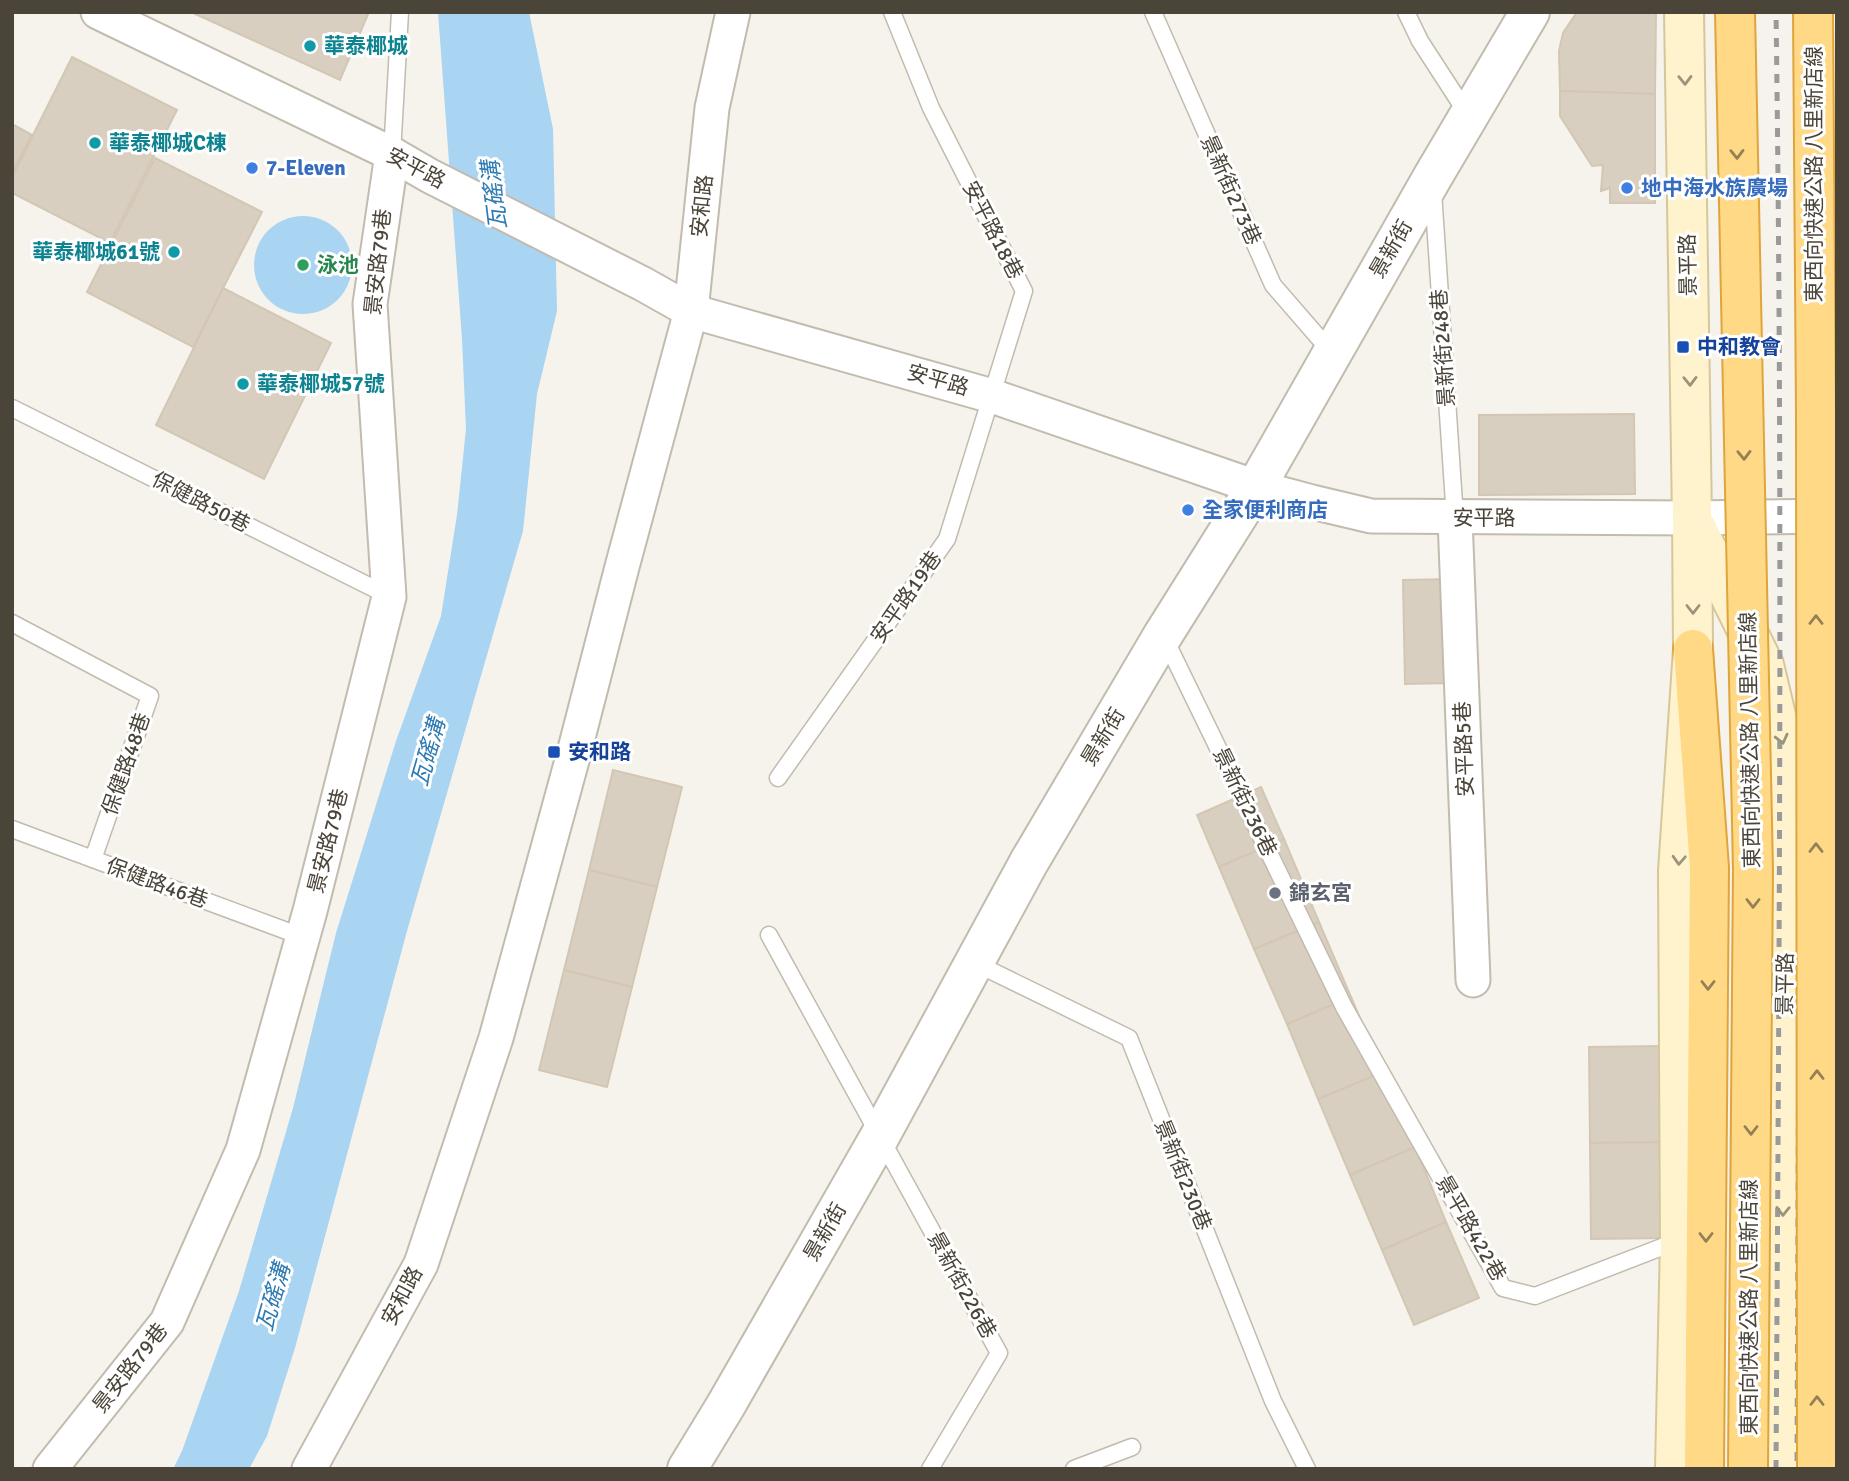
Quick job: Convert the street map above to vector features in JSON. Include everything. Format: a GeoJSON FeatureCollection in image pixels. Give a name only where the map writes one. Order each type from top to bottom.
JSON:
{"type":"FeatureCollection","features":[{"type":"Feature","properties":{"kind":"highway","name":"東西向快速公路 八里新店線"},"geometry":{"type":"LineString","coordinates":[[1735,12],[1753,870],[1748,1469]]}},
{"type":"Feature","properties":{"kind":"highway","name":"東西向快速公路 八里新店線"},"geometry":{"type":"LineString","coordinates":[[1813,12],[1817,1469]]}},
{"type":"Feature","properties":{"kind":"highway"},"geometry":{"type":"LineString","coordinates":[[1693,649],[1709,868],[1704,1469]]}},
{"type":"Feature","properties":{"kind":"main road","name":"景平路"},"geometry":{"type":"LineString","coordinates":[[1675,1469],[1680,1240],[1678,871],[1693,649],[1684,12]]}},
{"type":"Feature","properties":{"kind":"main road","name":"景平路"},"geometry":{"type":"LineString","coordinates":[[1692,518],[1764,665],[1787,762],[1781,1469]]}},
{"type":"Feature","properties":{"kind":"street","name":"安平路"},"geometry":{"type":"LineString","coordinates":[[98,12],[392,154],[691,311],[992,396],[1256,487],[1371,516],[1837,516]]}},
{"type":"Feature","properties":{"kind":"street","name":"安和路"},"geometry":{"type":"LineString","coordinates":[[309,1469],[421,1264],[496,1038],[691,311],[712,108],[733,12]]}},
{"type":"Feature","properties":{"kind":"street","name":"景新街"},"geometry":{"type":"LineString","coordinates":[[687,1469],[880,1136],[1029,862],[1163,635],[1256,487],[1468,115],[1530,12]]}},
{"type":"Feature","properties":{"kind":"street","name":"景安路79巷"},"geometry":{"type":"LineString","coordinates":[[50,1469],[167,1322],[243,1150],[303,937],[389,597],[370,304],[392,154]]}},
{"type":"Feature","properties":{"kind":"street","name":"安平路5巷"},"geometry":{"type":"LineString","coordinates":[[1455,518],[1473,980]]}},
{"type":"Feature","properties":{"kind":"lane"},"geometry":{"type":"LineString","coordinates":[[392,154],[400,12]]}},
{"type":"Feature","properties":{"kind":"lane","name":"安平路18巷"},"geometry":{"type":"LineString","coordinates":[[892,12],[931,108],[1024,291],[992,396]]}},
{"type":"Feature","properties":{"kind":"lane","name":"景新街273巷"},"geometry":{"type":"LineString","coordinates":[[1153,12],[1273,285],[1332,353]]}},
{"type":"Feature","properties":{"kind":"lane"},"geometry":{"type":"LineString","coordinates":[[1406,12],[1419,41],[1468,115]]}},
{"type":"Feature","properties":{"kind":"lane","name":"景新街248巷"},"geometry":{"type":"LineString","coordinates":[[1432,178],[1455,518]]}},
{"type":"Feature","properties":{"kind":"lane","name":"安平路19巷"},"geometry":{"type":"LineString","coordinates":[[778,778],[947,539],[992,396]]}},
{"type":"Feature","properties":{"kind":"lane","name":"保健路50巷"},"geometry":{"type":"LineString","coordinates":[[12,408],[389,597]]}},
{"type":"Feature","properties":{"kind":"lane","name":"保健路48巷"},"geometry":{"type":"LineString","coordinates":[[12,623],[150,696],[93,859]]}},
{"type":"Feature","properties":{"kind":"lane","name":"景新街236巷"},"geometry":{"type":"LineString","coordinates":[[1163,635],[1344,1007]]}},
{"type":"Feature","properties":{"kind":"lane","name":"保健路46巷"},"geometry":{"type":"LineString","coordinates":[[12,829],[303,937]]}},
{"type":"Feature","properties":{"kind":"lane"},"geometry":{"type":"LineString","coordinates":[[769,935],[880,1136]]}},
{"type":"Feature","properties":{"kind":"lane","name":"景新街230巷"},"geometry":{"type":"LineString","coordinates":[[974,963],[1129,1038],[1273,1401],[1307,1469]]}},
{"type":"Feature","properties":{"kind":"lane","name":"景平路422巷"},"geometry":{"type":"LineString","coordinates":[[1344,1007],[1503,1288],[1535,1296],[1680,1240]]}},
{"type":"Feature","properties":{"kind":"lane","name":"景新街226巷"},"geometry":{"type":"LineString","coordinates":[[880,1136],[999,1353],[930,1469]]}},
{"type":"Feature","properties":{"kind":"lane"},"geometry":{"type":"LineString","coordinates":[[1074,1469],[1132,1447]]}},
{"type":"Feature","properties":{"kind":"water","name":"瓦磘溝"},"geometry":{"type":"Polygon","coordinates":[[[438,12],[529,12],[553,129],[557,311],[537,394],[523,531],[407,931],[295,1348],[267,1436],[249,1469],[173,1469],[182,1451],[239,1291],[293,1108],[336,933],[396,741],[441,616],[457,515],[466,429],[438,12]]]}},
{"type":"Feature","properties":{"kind":"water","name":"泳池"},"geometry":{"type":"Polygon","coordinates":[[[303,216],[322,220],[338,230],[348,246],[352,265],[348,284],[338,300],[322,310],[303,314],[284,310],[268,300],[258,284],[254,265],[258,246],[268,230],[284,220],[303,216]]]}},
{"type":"Feature","properties":{"kind":"building","name":"華泰椰城"},"geometry":{"type":"Polygon","coordinates":[[[191,12],[369,12],[340,80],[191,12]]]}},
{"type":"Feature","properties":{"kind":"building"},"geometry":{"type":"Polygon","coordinates":[[[1577,12],[1656,12],[1655,94],[1560,91],[1559,51],[1563,33],[1577,12]]]}},
{"type":"Feature","properties":{"kind":"building","name":"華泰椰城C棟"},"geometry":{"type":"Polygon","coordinates":[[[72,57],[177,110],[110,243],[12,193],[12,177],[72,57]]]}},
{"type":"Feature","properties":{"kind":"building"},"geometry":{"type":"Polygon","coordinates":[[[1560,91],[1655,94],[1655,203],[1610,203],[1610,188],[1601,191],[1603,165],[1592,166],[1560,116],[1560,91]]]}},
{"type":"Feature","properties":{"kind":"building"},"geometry":{"type":"Polygon","coordinates":[[[12,124],[32,135],[12,173],[12,124]]]}},
{"type":"Feature","properties":{"kind":"building","name":"華泰椰城61號"},"geometry":{"type":"Polygon","coordinates":[[[155,158],[262,212],[193,347],[87,292],[155,158]]]}},
{"type":"Feature","properties":{"kind":"building","name":"華泰椰城57號"},"geometry":{"type":"Polygon","coordinates":[[[223,288],[331,343],[264,479],[156,425],[223,288]]]}},
{"type":"Feature","properties":{"kind":"building"},"geometry":{"type":"Polygon","coordinates":[[[1634,414],[1635,494],[1479,495],[1479,415],[1634,414]]]}},
{"type":"Feature","properties":{"kind":"building"},"geometry":{"type":"Polygon","coordinates":[[[1451,579],[1453,683],[1405,684],[1403,580],[1451,579]]]}},
{"type":"Feature","properties":{"kind":"building"},"geometry":{"type":"Polygon","coordinates":[[[613,770],[682,787],[657,887],[589,870],[613,770]]]}},
{"type":"Feature","properties":{"kind":"building"},"geometry":{"type":"Polygon","coordinates":[[[1261,787],[1284,839],[1219,867],[1197,815],[1261,787]]]}},
{"type":"Feature","properties":{"kind":"building"},"geometry":{"type":"Polygon","coordinates":[[[1284,839],[1319,922],[1254,949],[1219,867],[1284,839]]]}},
{"type":"Feature","properties":{"kind":"building"},"geometry":{"type":"Polygon","coordinates":[[[589,870],[657,887],[632,987],[564,970],[589,870]]]}},
{"type":"Feature","properties":{"kind":"building"},"geometry":{"type":"Polygon","coordinates":[[[1319,922],[1351,997],[1287,1024],[1254,949],[1319,922]]]}},
{"type":"Feature","properties":{"kind":"building"},"geometry":{"type":"Polygon","coordinates":[[[564,970],[632,987],[607,1087],[539,1070],[564,970]]]}},
{"type":"Feature","properties":{"kind":"building"},"geometry":{"type":"Polygon","coordinates":[[[1351,997],[1383,1072],[1318,1099],[1287,1024],[1351,997]]]}},
{"type":"Feature","properties":{"kind":"building"},"geometry":{"type":"Polygon","coordinates":[[[1663,1046],[1665,1142],[1590,1143],[1589,1047],[1663,1046]]]}},
{"type":"Feature","properties":{"kind":"building"},"geometry":{"type":"Polygon","coordinates":[[[1383,1072],[1415,1147],[1350,1175],[1318,1099],[1383,1072]]]}},
{"type":"Feature","properties":{"kind":"building"},"geometry":{"type":"Polygon","coordinates":[[[1665,1142],[1666,1238],[1591,1239],[1590,1143],[1665,1142]]]}},
{"type":"Feature","properties":{"kind":"building"},"geometry":{"type":"Polygon","coordinates":[[[1415,1147],[1446,1222],[1382,1250],[1350,1175],[1415,1147]]]}},
{"type":"Feature","properties":{"kind":"building"},"geometry":{"type":"Polygon","coordinates":[[[1446,1222],[1479,1298],[1414,1325],[1382,1250],[1446,1222]]]}},
{"type":"Feature","properties":{"kind":"railway"},"geometry":{"type":"LineString","coordinates":[[1776,12],[1780,558],[1776,1469]]}},
{"type":"Feature","properties":{"kind":"railway"},"geometry":{"type":"LineString","coordinates":[[1796,12],[1801,451],[1797,1469]]}},
{"type":"Feature","properties":{"kind":"place","name":"華泰椰城"},"geometry":{"type":"Point","coordinates":[310,46]}},
{"type":"Feature","properties":{"kind":"place","name":"華泰椰城C棟"},"geometry":{"type":"Point","coordinates":[95,143]}},
{"type":"Feature","properties":{"kind":"place","name":"7-Eleven"},"geometry":{"type":"Point","coordinates":[252,168]}},
{"type":"Feature","properties":{"kind":"place","name":"地中海水族廣場"},"geometry":{"type":"Point","coordinates":[1627,188]}},
{"type":"Feature","properties":{"kind":"place","name":"華泰椰城61號"},"geometry":{"type":"Point","coordinates":[174,252]}},
{"type":"Feature","properties":{"kind":"place","name":"泳池"},"geometry":{"type":"Point","coordinates":[303,265]}},
{"type":"Feature","properties":{"kind":"place","name":"中和教會"},"geometry":{"type":"Point","coordinates":[1683,347]}},
{"type":"Feature","properties":{"kind":"place","name":"華泰椰城57號"},"geometry":{"type":"Point","coordinates":[243,384]}},
{"type":"Feature","properties":{"kind":"place","name":"全家便利商店"},"geometry":{"type":"Point","coordinates":[1188,510]}},
{"type":"Feature","properties":{"kind":"place","name":"安和路"},"geometry":{"type":"Point","coordinates":[554,752]}},
{"type":"Feature","properties":{"kind":"place","name":"錦玄宮"},"geometry":{"type":"Point","coordinates":[1275,893]}}]}
